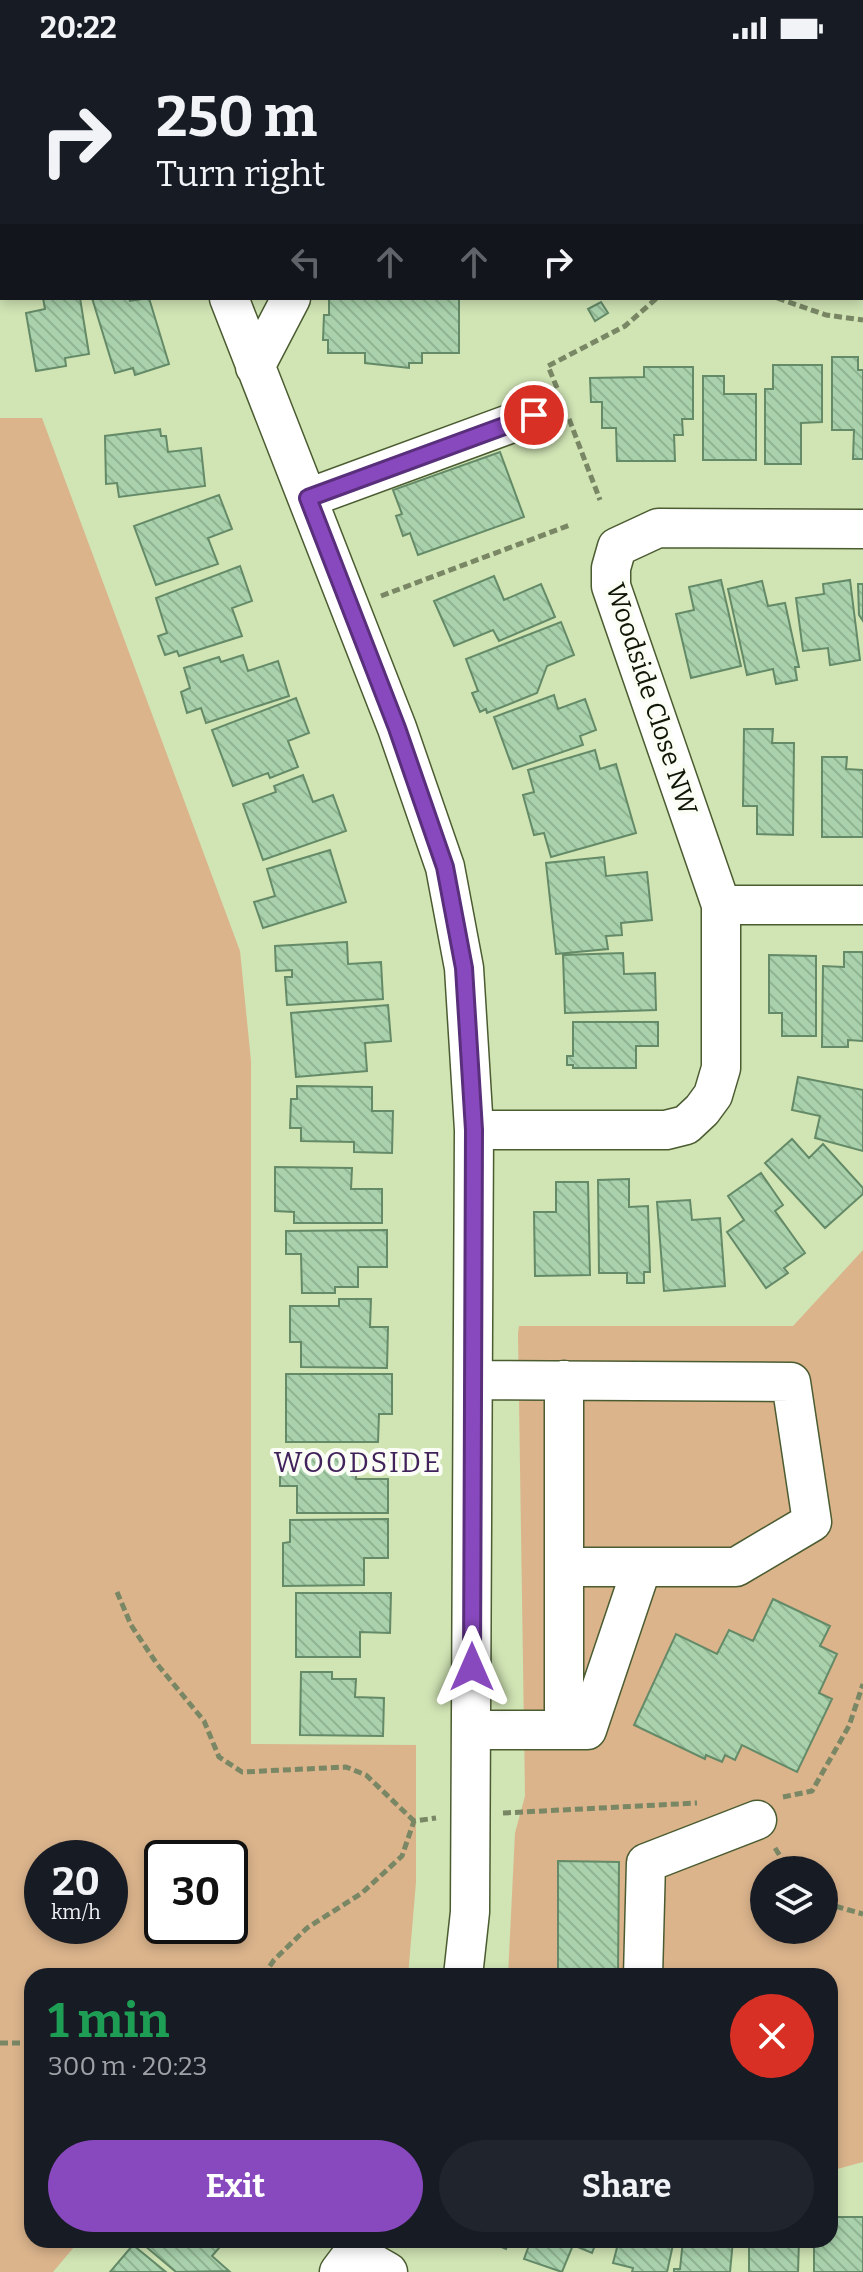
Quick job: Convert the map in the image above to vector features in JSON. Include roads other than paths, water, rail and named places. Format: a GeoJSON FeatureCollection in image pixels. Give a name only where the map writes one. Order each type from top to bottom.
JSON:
{"type":"FeatureCollection","features":[{"type":"Feature","properties":{"kind":"street"},"geometry":{"type":"LineString","coordinates":[[230,300],[397,728],[445,867],[464,968],[474,1130],[470,1912],[464,1968]]}},
{"type":"Feature","properties":{"kind":"street"},"geometry":{"type":"LineString","coordinates":[[255,367],[290,300]]}},
{"type":"Feature","properties":{"kind":"street"},"geometry":{"type":"LineString","coordinates":[[308,498],[552,405]]}},
{"type":"Feature","properties":{"kind":"street","name":"Woodside Close NW"},"geometry":{"type":"LineString","coordinates":[[474,1130],[666,1130],[686,1125],[713,1095],[721,1068],[721,905],[611,586],[611,568],[617,547],[658,528],[863,529]]}},
{"type":"Feature","properties":{"kind":"street"},"geometry":{"type":"LineString","coordinates":[[721,905],[863,905]]}},
{"type":"Feature","properties":{"kind":"street"},"geometry":{"type":"LineString","coordinates":[[473,1380],[791,1382],[812,1522],[736,1567],[564,1567]]}},
{"type":"Feature","properties":{"kind":"street"},"geometry":{"type":"LineString","coordinates":[[564,1380],[564,1730]]}},
{"type":"Feature","properties":{"kind":"street"},"geometry":{"type":"LineString","coordinates":[[471,1730],[587,1730],[642,1567]]}},
{"type":"Feature","properties":{"kind":"street"},"geometry":{"type":"LineString","coordinates":[[643,1968],[646,1863],[764,1810]]}},
{"type":"Feature","properties":{"kind":"street"},"geometry":{"type":"LineString","coordinates":[[352,2255],[388,2272]]}},
{"type":"Feature","properties":{"kind":"district","name":"WOODSIDE"},"geometry":{"type":"Point","coordinates":[358,1462]}}]}
